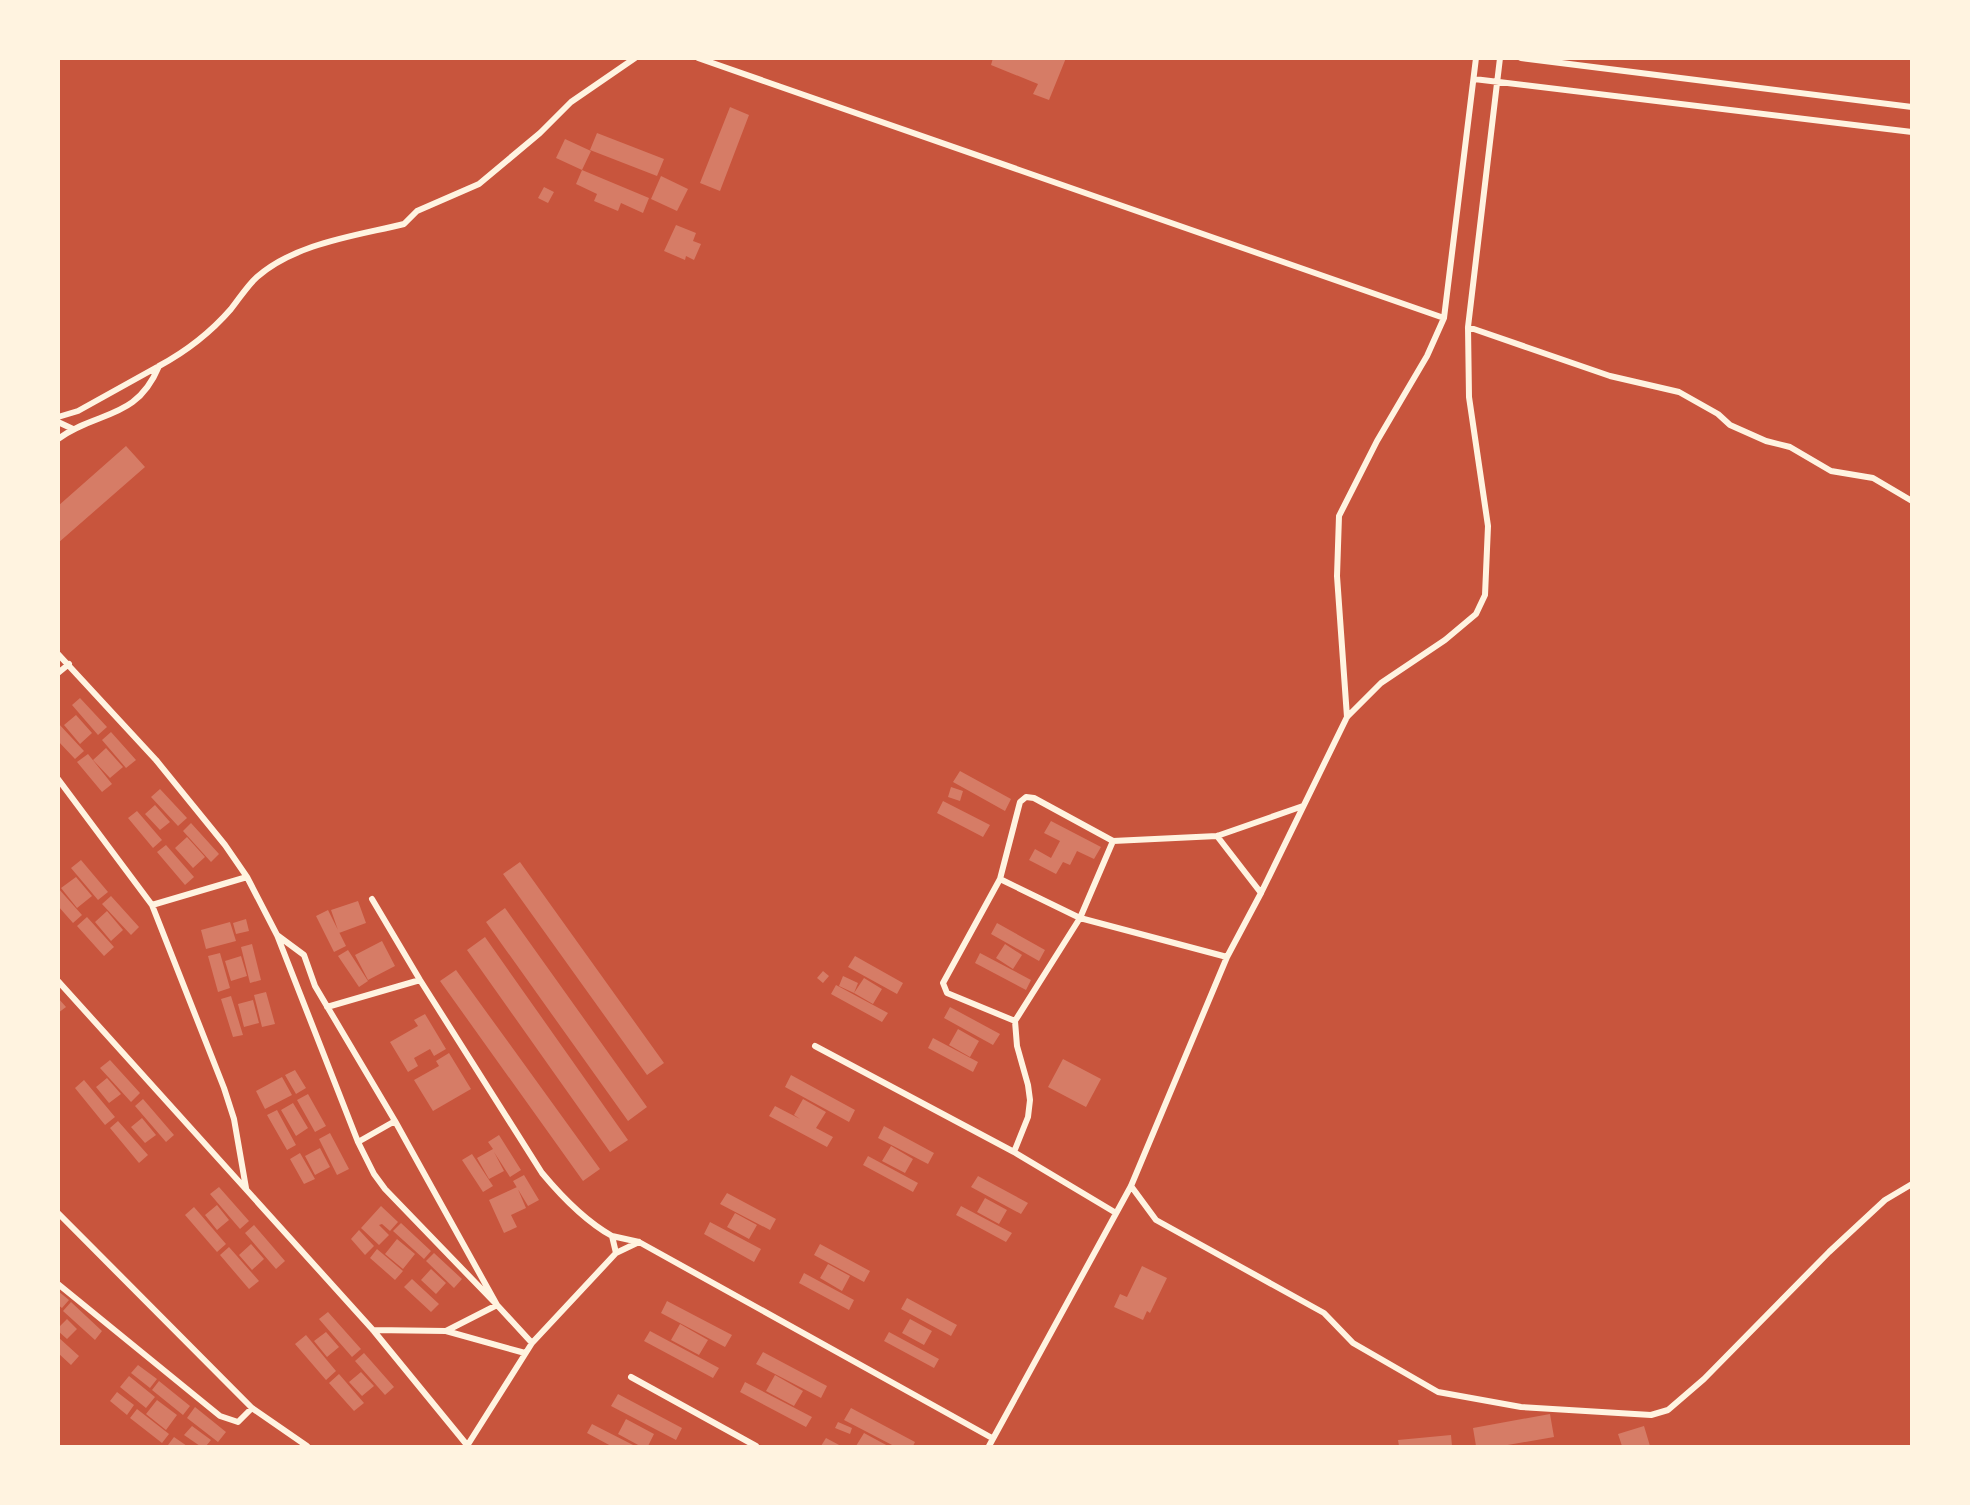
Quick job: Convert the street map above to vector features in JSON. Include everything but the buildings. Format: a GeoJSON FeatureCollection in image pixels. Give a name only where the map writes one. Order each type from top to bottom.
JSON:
{"type":"FeatureCollection","features":[{"type":"Feature","properties":{"kind":"street"},"geometry":{"type":"LineString","coordinates":[[58,417],[78,411],[186,352],[229,312],[255,278],[290,255],[404,224],[417,211],[479,184],[540,133],[571,102],[635,58]]}},
{"type":"Feature","properties":{"kind":"street"},"geometry":{"type":"LineString","coordinates":[[698,58],[1443,318]]}},
{"type":"Feature","properties":{"kind":"street"},"geometry":{"type":"LineString","coordinates":[[1347,717],[1337,576],[1339,516],[1377,441],[1427,356],[1443,318],[1476,58]]}},
{"type":"Feature","properties":{"kind":"street"},"geometry":{"type":"LineString","coordinates":[[989,1446],[1131,1186],[1227,957],[1347,717],[1381,683],[1445,640],[1476,614],[1485,595],[1488,526],[1469,397],[1468,327],[1500,58]]}},
{"type":"Feature","properties":{"kind":"street"},"geometry":{"type":"LineString","coordinates":[[1521,58],[1911,107]]}},
{"type":"Feature","properties":{"kind":"street"},"geometry":{"type":"LineString","coordinates":[[1474,78],[1911,132]]}},
{"type":"Feature","properties":{"kind":"street"},"geometry":{"type":"LineString","coordinates":[[1468,327],[1610,376],[1679,392],[1718,414],[1730,426],[1766,441],[1790,447],[1808,456],[1820,467],[1873,478],[1911,501]]}},
{"type":"Feature","properties":{"kind":"street"},"geometry":{"type":"LineString","coordinates":[[58,439],[74,429],[119,412],[133,403],[154,378],[159,366]]}},
{"type":"Feature","properties":{"kind":"street"},"geometry":{"type":"LineString","coordinates":[[58,422],[74,429]]}},
{"type":"Feature","properties":{"kind":"street"},"geometry":{"type":"LineString","coordinates":[[58,654],[156,760],[225,845],[247,877],[277,935],[358,1142],[374,1174],[532,1343]]}},
{"type":"Feature","properties":{"kind":"street"},"geometry":{"type":"LineString","coordinates":[[58,673],[69,664]]}},
{"type":"Feature","properties":{"kind":"street"},"geometry":{"type":"LineString","coordinates":[[58,779],[152,905],[224,1088],[236,1129],[246,1189]]}},
{"type":"Feature","properties":{"kind":"street"},"geometry":{"type":"LineString","coordinates":[[1016,1021],[947,993],[943,983],[1000,879],[1020,802],[1026,797],[1034,798],[1113,841],[1217,836],[1303,806]]}},
{"type":"Feature","properties":{"kind":"street"},"geometry":{"type":"LineString","coordinates":[[1217,836],[1261,893]]}},
{"type":"Feature","properties":{"kind":"street"},"geometry":{"type":"LineString","coordinates":[[1014,1152],[1028,1118],[1030,1100],[1029,1085],[1020,1065],[1016,1021],[1080,918],[1113,841]]}},
{"type":"Feature","properties":{"kind":"street"},"geometry":{"type":"LineString","coordinates":[[152,905],[247,877]]}},
{"type":"Feature","properties":{"kind":"street"},"geometry":{"type":"LineString","coordinates":[[1000,879],[1080,918],[1227,957]]}},
{"type":"Feature","properties":{"kind":"street"},"geometry":{"type":"LineString","coordinates":[[372,899],[420,980],[542,1173],[561,1197],[596,1227],[612,1236],[639,1242],[992,1438]]}},
{"type":"Feature","properties":{"kind":"street"},"geometry":{"type":"LineString","coordinates":[[277,935],[304,955],[315,986],[395,1121],[497,1305]]}},
{"type":"Feature","properties":{"kind":"street"},"geometry":{"type":"LineString","coordinates":[[327,1007],[420,980]]}},
{"type":"Feature","properties":{"kind":"street"},"geometry":{"type":"LineString","coordinates":[[58,981],[373,1330],[467,1446],[532,1343],[616,1253],[639,1242]]}},
{"type":"Feature","properties":{"kind":"street"},"geometry":{"type":"LineString","coordinates":[[815,1046],[1014,1152],[1116,1213]]}},
{"type":"Feature","properties":{"kind":"street"},"geometry":{"type":"LineString","coordinates":[[358,1142],[395,1121]]}},
{"type":"Feature","properties":{"kind":"street"},"geometry":{"type":"LineString","coordinates":[[1131,1186],[1156,1220],[1324,1313],[1353,1343],[1438,1392],[1521,1407],[1651,1415],[1668,1410],[1704,1378],[1885,1200],[1911,1184]]}},
{"type":"Feature","properties":{"kind":"street"},"geometry":{"type":"LineString","coordinates":[[58,1213],[252,1408],[307,1446]]}},
{"type":"Feature","properties":{"kind":"street"},"geometry":{"type":"LineString","coordinates":[[612,1236],[616,1253]]}},
{"type":"Feature","properties":{"kind":"street"},"geometry":{"type":"LineString","coordinates":[[58,1284],[220,1416],[238,1422],[252,1408]]}},
{"type":"Feature","properties":{"kind":"street"},"geometry":{"type":"LineString","coordinates":[[446,1331],[497,1305]]}},
{"type":"Feature","properties":{"kind":"street"},"geometry":{"type":"LineString","coordinates":[[373,1330],[446,1331],[525,1353]]}},
{"type":"Feature","properties":{"kind":"street"},"geometry":{"type":"LineString","coordinates":[[631,1377],[756,1446]]}}]}
